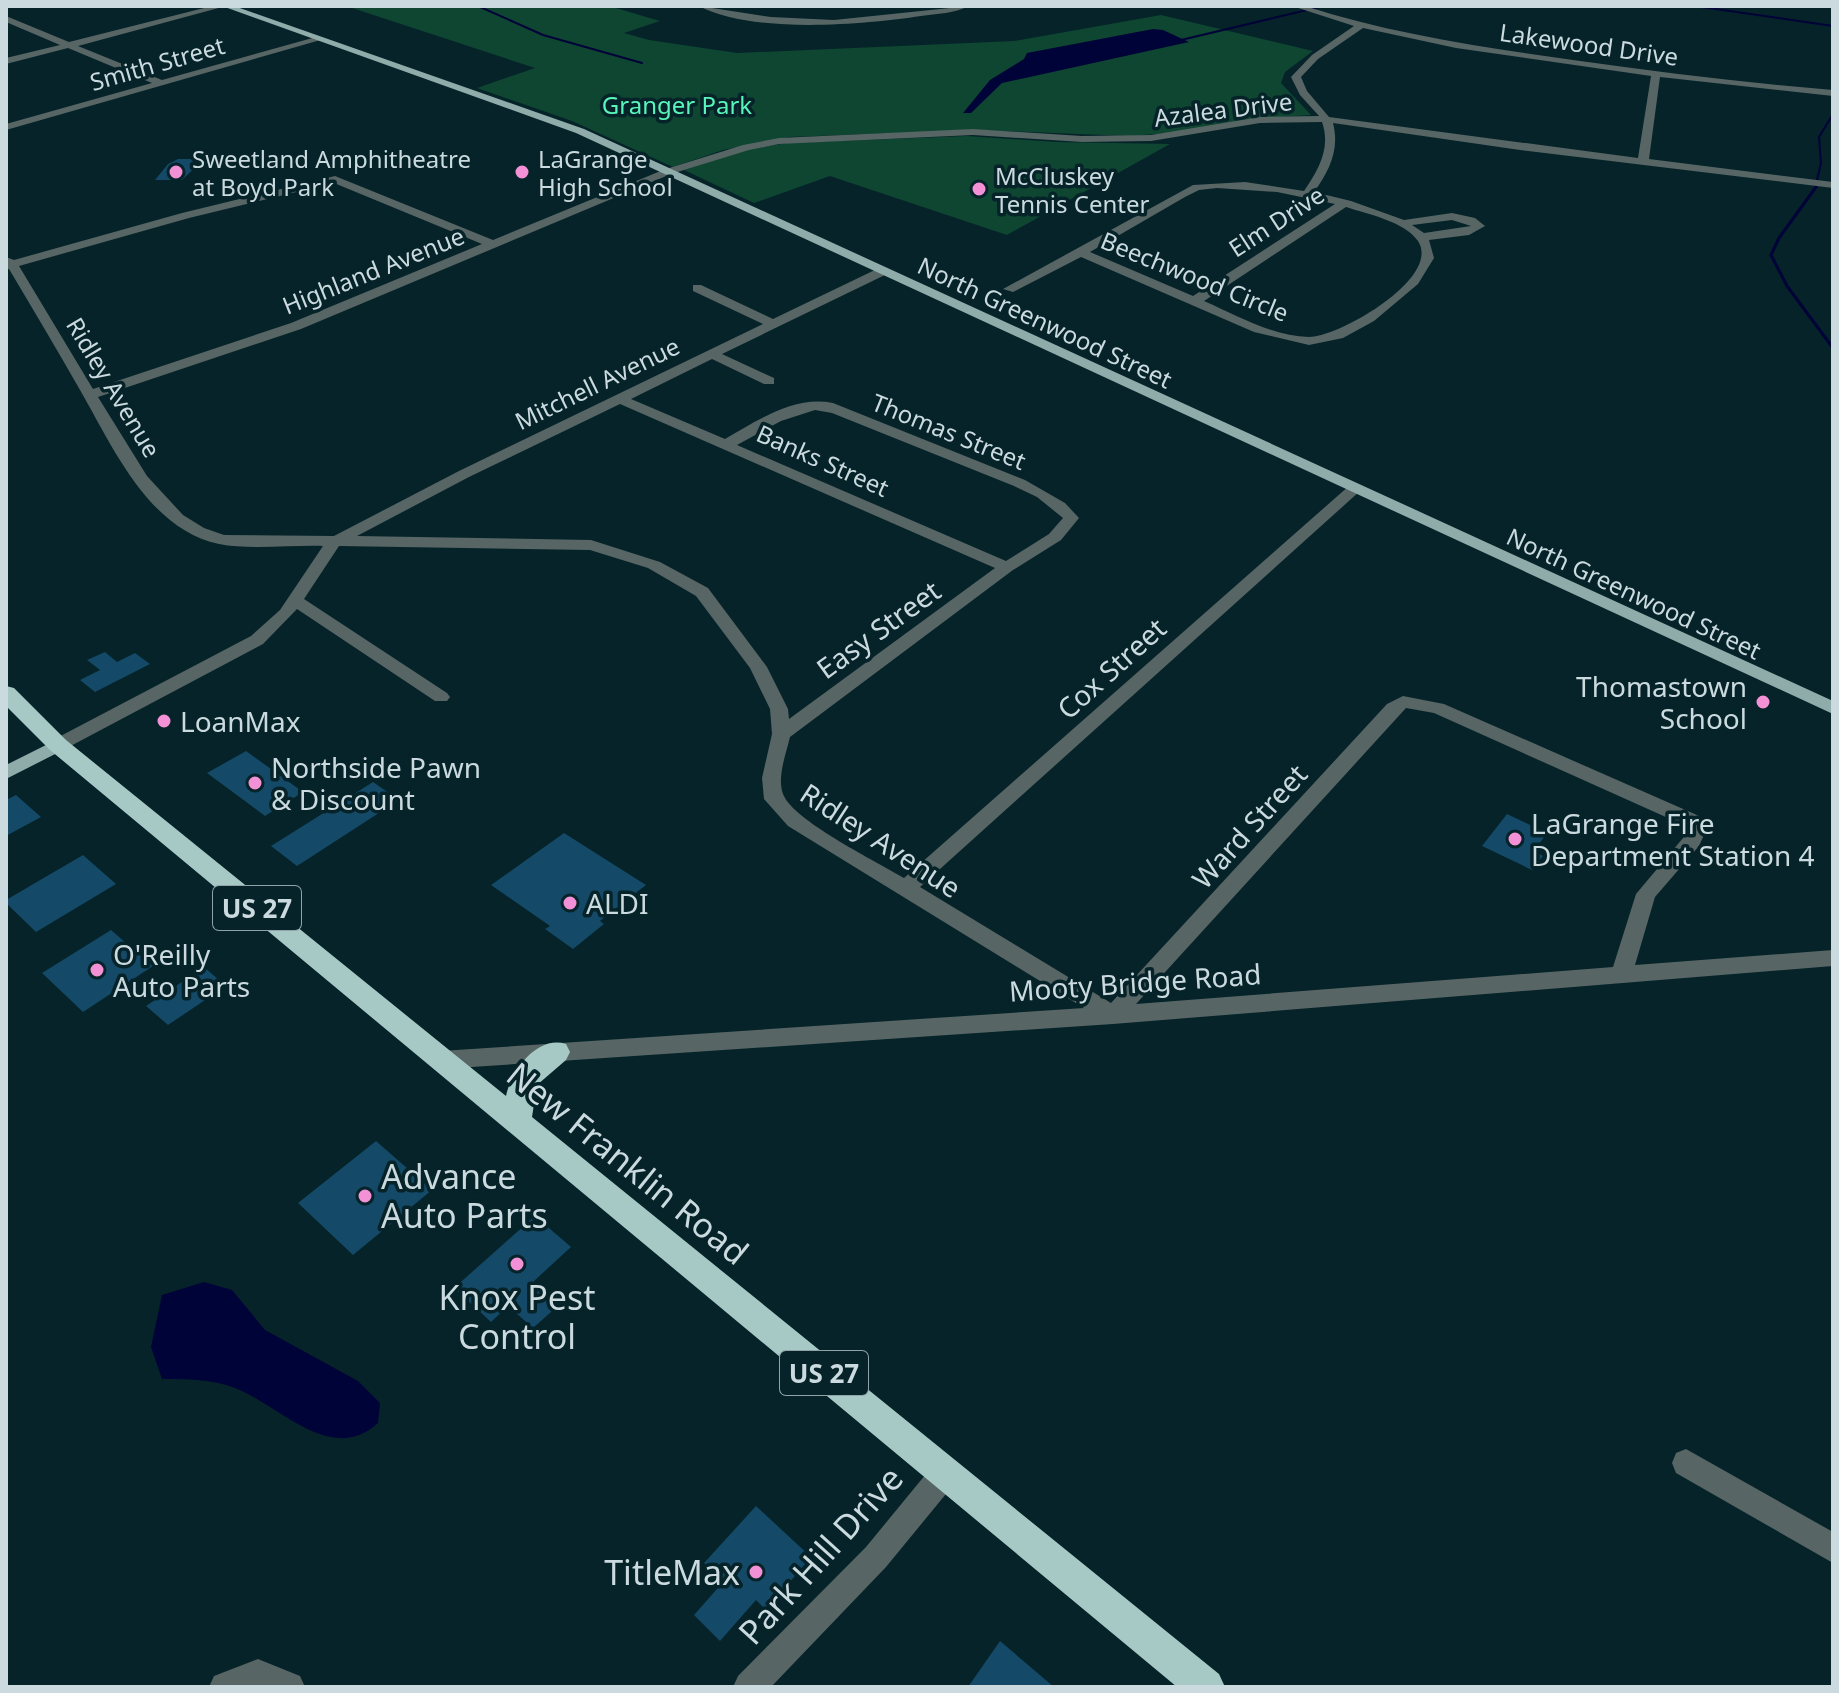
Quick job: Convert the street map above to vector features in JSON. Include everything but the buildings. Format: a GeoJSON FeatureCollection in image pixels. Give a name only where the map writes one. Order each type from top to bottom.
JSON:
{"type":"FeatureCollection","features":[{"type":"Feature","properties":{"kind":"highway","name":"New Franklin Road"},"geometry":{"type":"LineString","coordinates":[[6,693],[58,745],[1206,1687]]}},
{"type":"Feature","properties":{"kind":"highway"},"geometry":{"type":"LineString","coordinates":[[518,1123],[518,1096],[529,1069],[556,1052]]}},
{"type":"Feature","properties":{"kind":"main road","name":"North Greenwood Street"},"geometry":{"type":"LineString","coordinates":[[224,6],[580,131],[1833,708]]}},
{"type":"Feature","properties":{"kind":"main road"},"geometry":{"type":"LineString","coordinates":[[6,773],[58,745]]}},
{"type":"Feature","properties":{"kind":"street"},"geometry":{"type":"LineString","coordinates":[[6,61],[224,6]]}},
{"type":"Feature","properties":{"kind":"street"},"geometry":{"type":"LineString","coordinates":[[703,6],[775,22],[815,25],[856,23],[965,6]]}},
{"type":"Feature","properties":{"kind":"street","name":"Lakewood Drive"},"geometry":{"type":"LineString","coordinates":[[1296,6],[1362,25],[1466,47],[1656,74],[1833,93]]}},
{"type":"Feature","properties":{"kind":"street"},"geometry":{"type":"LineString","coordinates":[[6,19],[160,83]]}},
{"type":"Feature","properties":{"kind":"street"},"geometry":{"type":"LineString","coordinates":[[1307,195],[1330,154],[1333,142],[1325,119],[1300,92],[1296,77],[1315,57],[1362,25]]}},
{"type":"Feature","properties":{"kind":"street","name":"Smith Street"},"geometry":{"type":"LineString","coordinates":[[6,127],[319,39]]}},
{"type":"Feature","properties":{"kind":"street"},"geometry":{"type":"LineString","coordinates":[[1643,161],[1656,74]]}},
{"type":"Feature","properties":{"kind":"street","name":"Azalea Drive"},"geometry":{"type":"LineString","coordinates":[[667,172],[747,147],[797,139],[973,132],[1082,139],[1151,138],[1260,120],[1325,119],[1520,147],[1833,185]]}},
{"type":"Feature","properties":{"kind":"street","name":"Highland Avenue"},"geometry":{"type":"LineString","coordinates":[[90,395],[296,326],[667,172]]}},
{"type":"Feature","properties":{"kind":"street"},"geometry":{"type":"LineString","coordinates":[[8,264],[186,215],[335,179],[494,245]]}},
{"type":"Feature","properties":{"kind":"street","name":"Beechwood Circle"},"geometry":{"type":"LineString","coordinates":[[1009,289],[1082,253],[1201,186],[1235,184],[1344,203],[1402,224],[1421,237],[1428,258],[1421,275],[1363,322],[1334,338],[1311,341],[1285,338],[1082,253]]}},
{"type":"Feature","properties":{"kind":"street","name":"Elm Drive"},"geometry":{"type":"LineString","coordinates":[[1193,302],[1344,203]]}},
{"type":"Feature","properties":{"kind":"street","name":"Beechwood Circle"},"geometry":{"type":"LineString","coordinates":[[1402,224],[1452,216],[1470,219],[1479,226],[1469,232],[1421,237]]}},
{"type":"Feature","properties":{"kind":"street","name":"Ridley Avenue"},"geometry":{"type":"LineString","coordinates":[[8,264],[90,395],[104,425],[140,476],[173,515],[192,529],[222,540],[333,543],[381,539],[591,545],[654,565],[702,592],[758,667],[779,709],[781,734],[772,778],[774,799],[795,821],[1113,1015]]}},
{"type":"Feature","properties":{"kind":"street","name":"Mitchell Avenue"},"geometry":{"type":"LineString","coordinates":[[333,543],[394,509],[883,271]]}},
{"type":"Feature","properties":{"kind":"street"},"geometry":{"type":"LineString","coordinates":[[697,288],[774,325]]}},
{"type":"Feature","properties":{"kind":"street"},"geometry":{"type":"LineString","coordinates":[[712,354],[769,381]]}},
{"type":"Feature","properties":{"kind":"street","name":"Banks Street"},"geometry":{"type":"LineString","coordinates":[[620,399],[1007,567]]}},
{"type":"Feature","properties":{"kind":"street","name":"Thomas Street"},"geometry":{"type":"LineString","coordinates":[[728,444],[778,416],[828,406],[963,459],[1060,504],[1071,518],[1055,537],[1007,567]]}},
{"type":"Feature","properties":{"kind":"street","name":"Cox Street"},"geometry":{"type":"LineString","coordinates":[[905,889],[1355,488]]}},
{"type":"Feature","properties":{"kind":"street"},"geometry":{"type":"LineString","coordinates":[[58,745],[242,650],[279,620],[333,543]]}},
{"type":"Feature","properties":{"kind":"street","name":"Easy Street"},"geometry":{"type":"LineString","coordinates":[[781,734],[1007,567]]}},
{"type":"Feature","properties":{"kind":"street"},"geometry":{"type":"LineString","coordinates":[[294,600],[441,697]]}},
{"type":"Feature","properties":{"kind":"street","name":"Ward Street"},"geometry":{"type":"LineString","coordinates":[[1113,1015],[1393,708],[1403,702],[1438,708],[1699,824],[1692,841],[1646,894],[1622,972]]}},
{"type":"Feature","properties":{"kind":"street","name":"Mooty Bridge Road"},"geometry":{"type":"LineString","coordinates":[[441,1060],[1113,1015],[1622,972],[1833,958]]}},
{"type":"Feature","properties":{"kind":"street"},"geometry":{"type":"LineString","coordinates":[[1686,1463],[1833,1548]]}},
{"type":"Feature","properties":{"kind":"street","name":"Park Hill Drive"},"geometry":{"type":"LineString","coordinates":[[749,1687],[876,1557],[945,1473]]}},
{"type":"Feature","properties":{"kind":"street"},"geometry":{"type":"LineString","coordinates":[[225,1687],[258,1675],[289,1687]]}},
{"type":"Feature","properties":{"kind":"green space","name":"Granger Park"},"geometry":{"type":"Polygon","coordinates":[[[346,6],[609,6],[660,21],[624,33],[649,40],[737,53],[1014,41],[1161,15],[1313,51],[1285,72],[1281,83],[1311,115],[1251,119],[1171,133],[1128,136],[976,130],[789,137],[723,150],[673,167],[572,121],[477,88],[535,68],[346,6]]]}},
{"type":"Feature","properties":{"kind":"green space","name":"McCluskey Tennis Center"},"geometry":{"type":"Polygon","coordinates":[[[967,136],[1057,142],[1170,144],[1007,235],[830,176],[754,203],[684,170],[748,149],[788,143],[967,136]]]}},
{"type":"Feature","properties":{"kind":"shaded area"},"geometry":{"type":"Polygon","coordinates":[[[1153,29],[1163,30],[1189,42],[1002,83],[971,113],[963,113],[990,80],[1024,59],[1027,53],[1153,29]]]}},
{"type":"Feature","properties":{"kind":"shaded area"},"geometry":{"type":"Polygon","coordinates":[[[204,1282],[232,1290],[265,1330],[358,1381],[380,1403],[378,1423],[360,1435],[342,1438],[324,1436],[235,1388],[208,1381],[162,1379],[151,1347],[162,1295],[204,1282]]]}},
{"type":"Feature","properties":{"kind":"waterway"},"geometry":{"type":"LineString","coordinates":[[478,6],[543,35],[642,63]]}},
{"type":"Feature","properties":{"kind":"waterway"},"geometry":{"type":"LineString","coordinates":[[1181,40],[1324,6]]}},
{"type":"Feature","properties":{"kind":"waterway"},"geometry":{"type":"LineString","coordinates":[[1557,6],[1646,6]]}},
{"type":"Feature","properties":{"kind":"waterway"},"geometry":{"type":"LineString","coordinates":[[1655,6],[1668,6]]}},
{"type":"Feature","properties":{"kind":"waterway"},"geometry":{"type":"LineString","coordinates":[[1695,6],[1833,26]]}},
{"type":"Feature","properties":{"kind":"waterway"},"geometry":{"type":"LineString","coordinates":[[1815,188],[1821,163],[1819,137],[1833,114]]}},
{"type":"Feature","properties":{"kind":"waterway"},"geometry":{"type":"LineString","coordinates":[[1815,188],[1779,238],[1771,255],[1787,286],[1833,348]]}},
{"type":"Feature","properties":{"kind":"place","name":"Sweetland Amphitheatre at Boyd Park"},"geometry":{"type":"Point","coordinates":[176,172]}},
{"type":"Feature","properties":{"kind":"place","name":"LaGrange High School"},"geometry":{"type":"Point","coordinates":[522,172]}},
{"type":"Feature","properties":{"kind":"place","name":"McCluskey Tennis Center"},"geometry":{"type":"Point","coordinates":[979,189]}},
{"type":"Feature","properties":{"kind":"place","name":"Thomastown School"},"geometry":{"type":"Point","coordinates":[1763,702]}},
{"type":"Feature","properties":{"kind":"place","name":"LoanMax"},"geometry":{"type":"Point","coordinates":[164,721]}},
{"type":"Feature","properties":{"kind":"place","name":"Northside Pawn & Discount"},"geometry":{"type":"Point","coordinates":[255,783]}},
{"type":"Feature","properties":{"kind":"place","name":"LaGrange Fire Department Station 4"},"geometry":{"type":"Point","coordinates":[1515,839]}},
{"type":"Feature","properties":{"kind":"place","name":"ALDI"},"geometry":{"type":"Point","coordinates":[570,903]}},
{"type":"Feature","properties":{"kind":"place","name":"O'Reilly Auto Parts"},"geometry":{"type":"Point","coordinates":[97,970]}},
{"type":"Feature","properties":{"kind":"place","name":"Advance Auto Parts"},"geometry":{"type":"Point","coordinates":[365,1196]}},
{"type":"Feature","properties":{"kind":"place","name":"Knox Pest Control"},"geometry":{"type":"Point","coordinates":[517,1264]}},
{"type":"Feature","properties":{"kind":"place","name":"TitleMax"},"geometry":{"type":"Point","coordinates":[756,1572]}}]}
